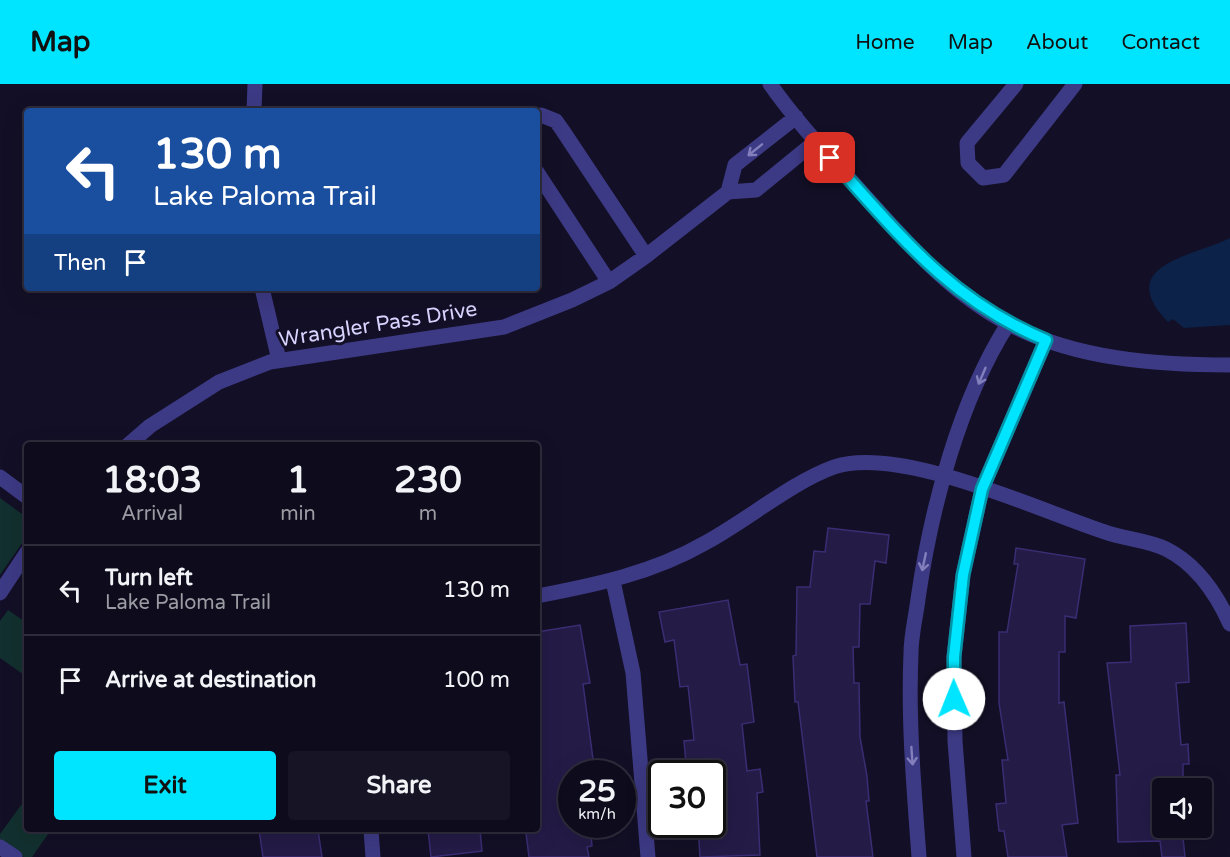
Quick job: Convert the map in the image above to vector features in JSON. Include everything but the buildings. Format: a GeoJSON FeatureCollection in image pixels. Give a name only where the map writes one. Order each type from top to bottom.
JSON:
{"type":"FeatureCollection","features":[{"type":"Feature","properties":{"kind":"street"},"geometry":{"type":"LineString","coordinates":[[254,108],[255,84]]}},
{"type":"Feature","properties":{"kind":"street"},"geometry":{"type":"LineString","coordinates":[[770,84],[816,141],[917,254],[943,278],[1008,324],[1046,340],[1137,361],[1230,364]]}},
{"type":"Feature","properties":{"kind":"street"},"geometry":{"type":"LineString","coordinates":[[1016,84],[967,143],[968,163],[983,178],[1004,175],[1076,84]]}},
{"type":"Feature","properties":{"kind":"street"},"geometry":{"type":"LineString","coordinates":[[540,115],[556,122],[563,131],[646,256]]}},
{"type":"Feature","properties":{"kind":"street"},"geometry":{"type":"LineString","coordinates":[[796,117],[735,165],[728,192],[756,190],[816,141]]}},
{"type":"Feature","properties":{"kind":"street"},"geometry":{"type":"LineString","coordinates":[[540,177],[609,282]]}},
{"type":"Feature","properties":{"kind":"street","name":"Wrangler Pass Drive"},"geometry":{"type":"LineString","coordinates":[[132,442],[150,426],[219,382],[279,360],[504,327],[572,300],[609,282],[728,192]]}},
{"type":"Feature","properties":{"kind":"street"},"geometry":{"type":"LineString","coordinates":[[263,291],[279,360]]}},
{"type":"Feature","properties":{"kind":"street"},"geometry":{"type":"LineString","coordinates":[[919,857],[911,744],[910,651],[923,568],[944,476],[964,417],[996,343],[1008,324]]}},
{"type":"Feature","properties":{"kind":"street"},"geometry":{"type":"LineString","coordinates":[[964,857],[955,741],[954,657],[963,575],[982,489],[1046,340]]}},
{"type":"Feature","properties":{"kind":"street"},"geometry":{"type":"LineString","coordinates":[[540,595],[613,581],[702,545],[806,481],[836,466],[879,462],[944,476],[1107,533],[1166,549],[1192,569],[1217,596],[1230,624]]}},
{"type":"Feature","properties":{"kind":"street"},"geometry":{"type":"LineString","coordinates":[[0,477],[24,495]]}},
{"type":"Feature","properties":{"kind":"street"},"geometry":{"type":"LineString","coordinates":[[0,592],[24,556]]}},
{"type":"Feature","properties":{"kind":"street"},"geometry":{"type":"LineString","coordinates":[[613,581],[633,673],[648,857]]}},
{"type":"Feature","properties":{"kind":"street"},"geometry":{"type":"LineString","coordinates":[[371,832],[373,857]]}},
{"type":"Feature","properties":{"kind":"street"},"geometry":{"type":"LineString","coordinates":[[0,846],[15,857]]}},
{"type":"Feature","properties":{"kind":"green space"},"geometry":{"type":"Polygon","coordinates":[[[0,498],[22,514],[24,540],[0,575],[0,498]]]}},
{"type":"Feature","properties":{"kind":"green space"},"geometry":{"type":"Polygon","coordinates":[[[8,610],[24,621],[24,675],[0,658],[0,621],[8,610]]]}},
{"type":"Feature","properties":{"kind":"green space"},"geometry":{"type":"Polygon","coordinates":[[[24,801],[24,832],[50,832],[32,857],[24,857],[0,841],[0,834],[24,801]]]}},
{"type":"Feature","properties":{"kind":"water"},"geometry":{"type":"Polygon","coordinates":[[[1230,238],[1230,325],[1184,328],[1173,319],[1168,322],[1153,302],[1149,287],[1154,275],[1165,265],[1181,257],[1230,238]]]}},
{"type":"Feature","properties":{"kind":"route"},"geometry":{"type":"LineString","coordinates":[[830,158],[917,254],[943,278],[1008,324],[1046,340],[982,489],[963,575],[954,657],[954,699]]}}]}
